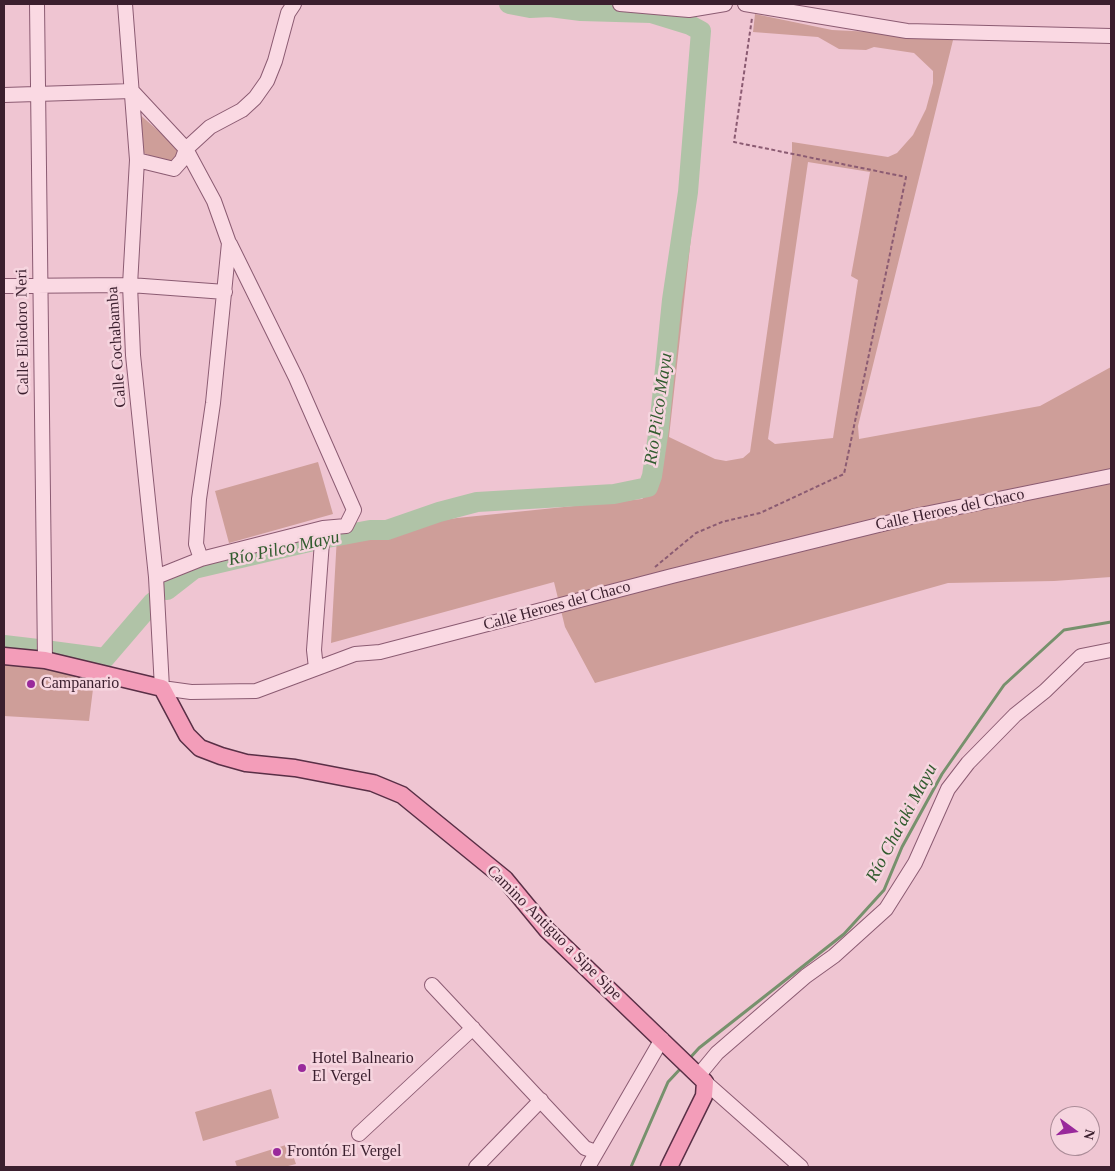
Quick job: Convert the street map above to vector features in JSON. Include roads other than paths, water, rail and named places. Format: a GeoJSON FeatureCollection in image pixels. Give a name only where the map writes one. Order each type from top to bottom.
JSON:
{"type":"FeatureCollection","features":[{"type":"Feature","properties":{"kind":"main road","name":"Calle Heroes del Chaco"},"geometry":{"type":"LineString","coordinates":[[4,656],[45,660],[162,688]]}},
{"type":"Feature","properties":{"kind":"main road","name":"Camino Antiguo a Sipe Sipe"},"geometry":{"type":"LineString","coordinates":[[162,688],[187,735],[200,748],[246,763],[295,768],[373,783],[402,795],[505,879],[547,930],[682,1058],[699,1077]]}},
{"type":"Feature","properties":{"kind":"main road"},"geometry":{"type":"LineString","coordinates":[[670,1167],[704,1096],[699,1077]]}},
{"type":"Feature","properties":{"kind":"street","name":"Calle Eliodoro Neri"},"geometry":{"type":"LineString","coordinates":[[37,4],[40,96],[40,285],[45,660]]}},
{"type":"Feature","properties":{"kind":"street","name":"Calle Cochabamba"},"geometry":{"type":"LineString","coordinates":[[125,4],[136,160],[130,285],[133,355],[156,577],[162,688]]}},
{"type":"Feature","properties":{"kind":"street"},"geometry":{"type":"LineString","coordinates":[[136,160],[174,168],[182,160],[186,149],[210,127],[242,110],[255,98],[267,81],[275,61],[288,13],[294,4]]}},
{"type":"Feature","properties":{"kind":"street"},"geometry":{"type":"LineString","coordinates":[[620,4],[690,7],[725,4]]}},
{"type":"Feature","properties":{"kind":"street"},"geometry":{"type":"LineString","coordinates":[[749,4],[907,31],[1111,36]]}},
{"type":"Feature","properties":{"kind":"street"},"geometry":{"type":"LineString","coordinates":[[4,95],[40,96],[132,91],[186,149],[214,201],[229,243],[296,378],[354,510],[346,526],[323,528],[202,559],[156,577]]}},
{"type":"Feature","properties":{"kind":"street"},"geometry":{"type":"LineString","coordinates":[[202,559],[196,544],[199,499],[225,292],[229,243]]}},
{"type":"Feature","properties":{"kind":"street"},"geometry":{"type":"LineString","coordinates":[[4,286],[130,285],[225,292]]}},
{"type":"Feature","properties":{"kind":"street","name":"Calle Heroes del Chaco"},"geometry":{"type":"LineString","coordinates":[[162,688],[207,693],[256,691],[355,654],[380,652],[672,576],[896,521],[1111,476]]}},
{"type":"Feature","properties":{"kind":"street"},"geometry":{"type":"LineString","coordinates":[[316,668],[314,650],[323,528]]}},
{"type":"Feature","properties":{"kind":"street"},"geometry":{"type":"LineString","coordinates":[[802,1167],[699,1077],[717,1053],[806,976],[834,956],[886,909],[915,863],[948,790],[968,762],[1015,715],[1045,691],[1081,656],[1111,650]]}},
{"type":"Feature","properties":{"kind":"street"},"geometry":{"type":"LineString","coordinates":[[432,984],[585,1148],[596,1152]]}},
{"type":"Feature","properties":{"kind":"street"},"geometry":{"type":"LineString","coordinates":[[359,1134],[473,1028]]}},
{"type":"Feature","properties":{"kind":"street"},"geometry":{"type":"LineString","coordinates":[[588,1167],[662,1039]]}},
{"type":"Feature","properties":{"kind":"street"},"geometry":{"type":"LineString","coordinates":[[476,1167],[541,1100]]}},
{"type":"Feature","properties":{"kind":"waterway","name":"Río Pilco Mayu"},"geometry":{"type":"LineString","coordinates":[[167,590],[194,569],[322,539],[370,530],[387,530],[439,512],[477,502],[614,494],[648,487],[652,476],[659,428],[672,300],[688,192],[701,31],[690,25],[651,13],[581,11],[550,7],[530,8],[509,4]]}},
{"type":"Feature","properties":{"kind":"waterway"},"geometry":{"type":"LineString","coordinates":[[52,651],[105,658],[153,602]]}},
{"type":"Feature","properties":{"kind":"waterway","name":"Río Cha'aki Mayu"},"geometry":{"type":"LineString","coordinates":[[689,1059],[699,1048],[844,934],[884,890],[902,847],[942,774],[1004,685],[1064,630],[1111,622]]}},
{"type":"Feature","properties":{"kind":"waterway"},"geometry":{"type":"LineString","coordinates":[[4,645],[38,649]]}},
{"type":"Feature","properties":{"kind":"waterway","name":"Río Cha'aki Mayu"},"geometry":{"type":"LineString","coordinates":[[631,1167],[668,1082],[682,1067]]}},
{"type":"Feature","properties":{"kind":"place","name":"Campanario"},"geometry":{"type":"Point","coordinates":[31,684]}},
{"type":"Feature","properties":{"kind":"place","name":"Hotel Balneario El Vergel"},"geometry":{"type":"Point","coordinates":[302,1068]}},
{"type":"Feature","properties":{"kind":"place","name":"Frontón El Vergel"},"geometry":{"type":"Point","coordinates":[277,1152]}}]}
